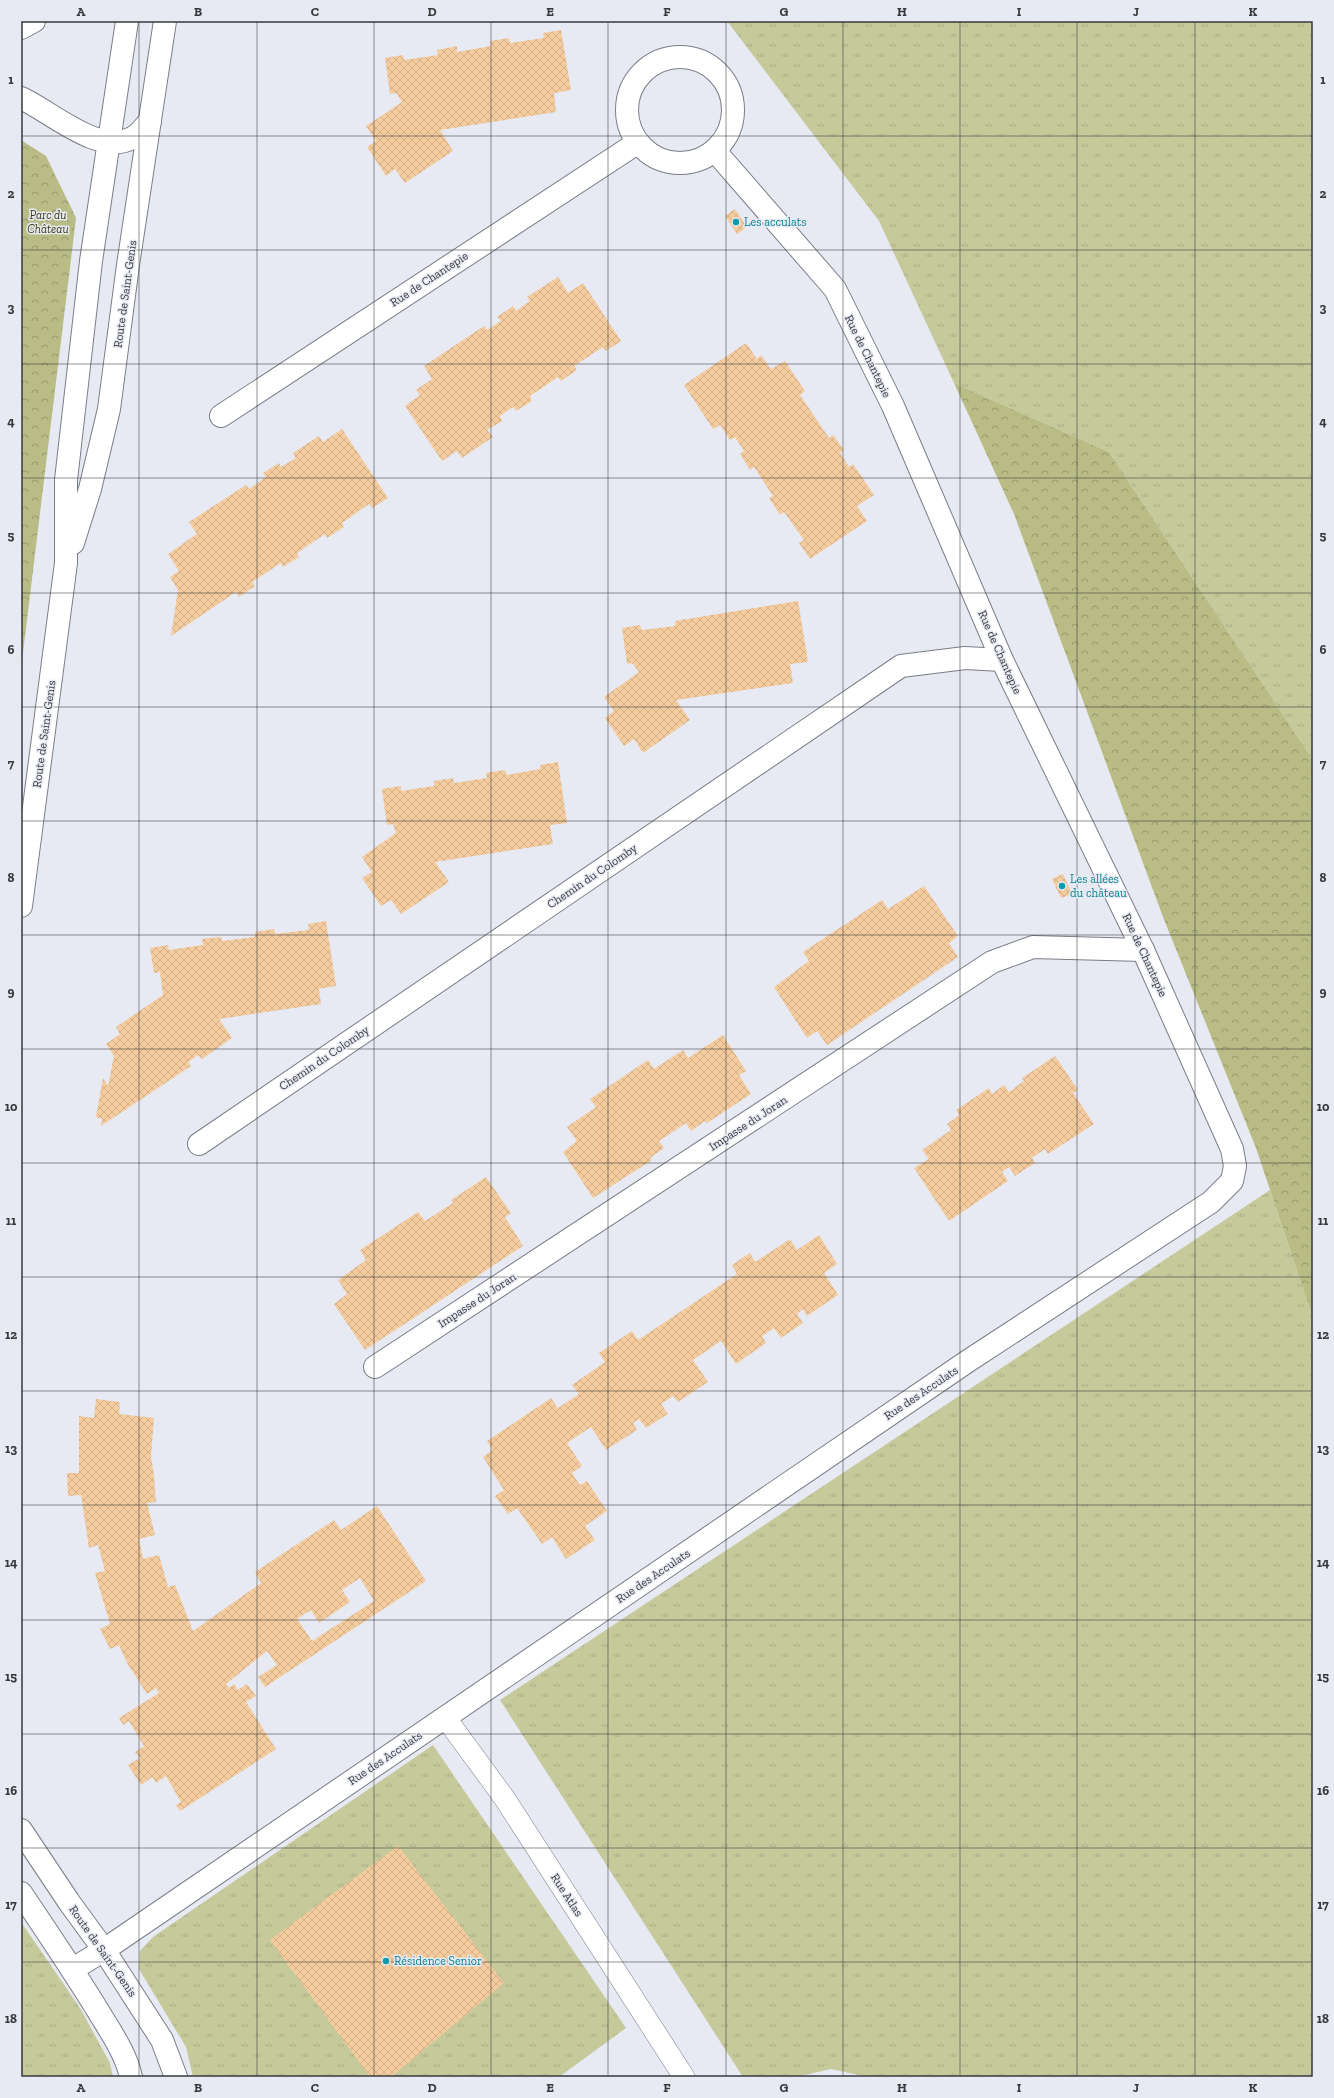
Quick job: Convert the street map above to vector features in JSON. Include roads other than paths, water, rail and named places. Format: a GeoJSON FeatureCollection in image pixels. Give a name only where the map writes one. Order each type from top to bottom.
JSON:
{"type":"FeatureCollection","features":[{"type":"Feature","properties":{"kind":"street"},"geometry":{"type":"LineString","coordinates":[[21,28],[34,21]]}},
{"type":"Feature","properties":{"kind":"street","name":"Route de Saint-Genis"},"geometry":{"type":"LineString","coordinates":[[21,906],[66,563],[66,480],[91,261],[127,21]]}},
{"type":"Feature","properties":{"kind":"street","name":"Route de Saint-Genis"},"geometry":{"type":"LineString","coordinates":[[66,563],[90,489],[109,409],[165,21]]}},
{"type":"Feature","properties":{"kind":"street"},"geometry":{"type":"LineString","coordinates":[[672,56],[693,57],[709,64],[721,74],[731,91],[734,110],[730,128],[715,151],[701,160],[686,164],[668,162],[652,156],[637,143],[629,127],[626,102],[632,85],[644,70],[655,62],[672,56]]}},
{"type":"Feature","properties":{"kind":"street"},"geometry":{"type":"LineString","coordinates":[[21,98],[38,105],[73,129],[92,138],[110,142],[132,138],[150,121]]}},
{"type":"Feature","properties":{"kind":"street","name":"Rue de Chantepie"},"geometry":{"type":"LineString","coordinates":[[221,416],[637,143]]}},
{"type":"Feature","properties":{"kind":"street","name":"Rue de Chantepie"},"geometry":{"type":"LineString","coordinates":[[715,151],[834,289],[893,406],[1002,660],[1143,950],[1232,1149],[1235,1166],[1232,1181]]}},
{"type":"Feature","properties":{"kind":"street","name":"Chemin du Colomby"},"geometry":{"type":"LineString","coordinates":[[199,1144],[901,666],[965,658],[1002,660]]}},
{"type":"Feature","properties":{"kind":"street","name":"Impasse du Joran"},"geometry":{"type":"LineString","coordinates":[[375,1367],[992,962],[1032,947],[1143,950]]}},
{"type":"Feature","properties":{"kind":"street","name":"Rue des Acculats"},"geometry":{"type":"LineString","coordinates":[[73,1969],[104,1950],[968,1361],[1211,1202],[1232,1181]]}},
{"type":"Feature","properties":{"kind":"street","name":"Route de Saint-Genis"},"geometry":{"type":"LineString","coordinates":[[21,1830],[69,1902],[104,1950],[162,2040],[176,2077]]}},
{"type":"Feature","properties":{"kind":"street"},"geometry":{"type":"LineString","coordinates":[[21,1893],[73,1969],[110,2030],[128,2065],[131,2077]]}},
{"type":"Feature","properties":{"kind":"lane","name":"Rue Atlas"},"geometry":{"type":"LineString","coordinates":[[445,1717],[505,1799],[684,2077]]}},
{"type":"Feature","properties":{"kind":"place","name":"Les acculats"},"geometry":{"type":"Point","coordinates":[736,222]}},
{"type":"Feature","properties":{"kind":"place","name":"Les allées du château"},"geometry":{"type":"Point","coordinates":[1062,886]}},
{"type":"Feature","properties":{"kind":"place","name":"Résidence Senior"},"geometry":{"type":"Point","coordinates":[386,1961]}},
{"type":"Feature","properties":{"kind":"park label","name":"Parc du Château"},"geometry":{"type":"Point","coordinates":[48,222]}}]}
